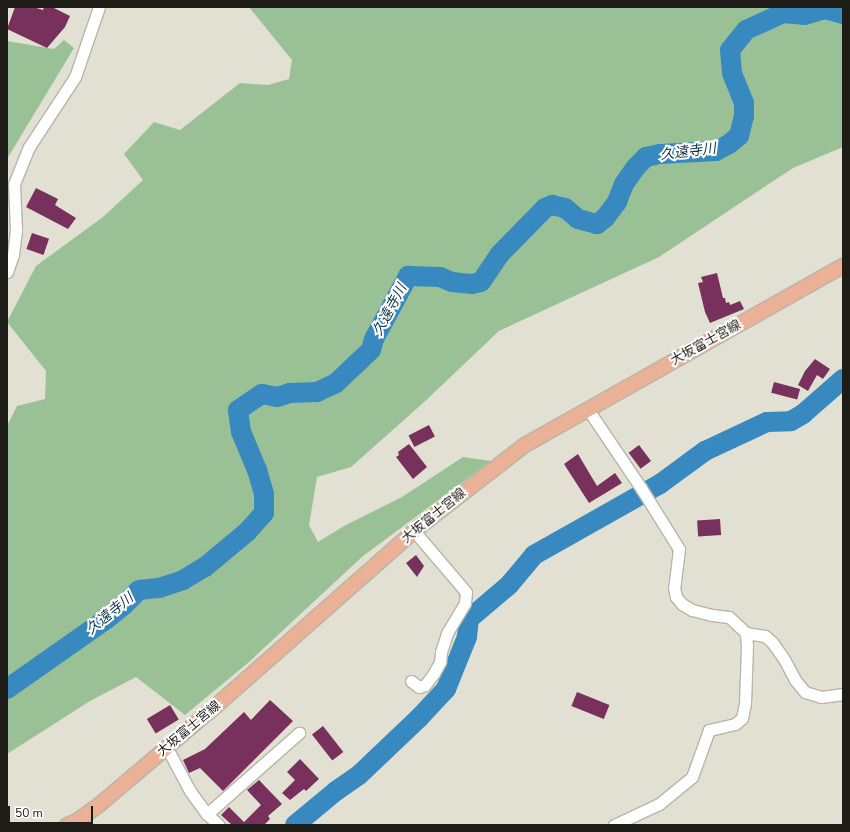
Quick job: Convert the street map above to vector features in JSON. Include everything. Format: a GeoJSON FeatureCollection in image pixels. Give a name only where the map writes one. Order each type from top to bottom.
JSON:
{"type":"FeatureCollection","features":[{"type":"Feature","properties":{"kind":"main road","name":"大坂富士宮線"},"geometry":{"type":"LineString","coordinates":[[73,824],[99,805],[167,748],[414,531],[525,445],[587,408],[843,266]]}},
{"type":"Feature","properties":{"kind":"street"},"geometry":{"type":"LineString","coordinates":[[7,272],[13,255],[16,231],[14,184],[29,147],[75,77],[99,7]]}},
{"type":"Feature","properties":{"kind":"street"},"geometry":{"type":"LineString","coordinates":[[587,408],[641,488],[679,549],[674,587],[676,597],[682,604],[692,610],[712,616],[729,617],[746,633],[765,636],[772,642],[784,659],[795,680],[805,692],[821,697],[843,694]]}},
{"type":"Feature","properties":{"kind":"street"},"geometry":{"type":"LineString","coordinates":[[411,681],[419,687],[425,684],[434,673],[440,662],[440,652],[447,634],[466,603],[466,592],[414,531]]}},
{"type":"Feature","properties":{"kind":"street"},"geometry":{"type":"LineString","coordinates":[[614,825],[659,804],[692,777],[709,730],[735,724],[742,718],[745,703],[746,633]]}},
{"type":"Feature","properties":{"kind":"street"},"geometry":{"type":"LineString","coordinates":[[207,814],[299,733]]}},
{"type":"Feature","properties":{"kind":"street"},"geometry":{"type":"LineString","coordinates":[[167,748],[190,791],[207,814],[219,825]]}},
{"type":"Feature","properties":{"kind":"green space"},"geometry":{"type":"Polygon","coordinates":[[[249,7],[843,7],[843,147],[793,168],[659,257],[499,331],[422,404],[351,467],[317,477],[309,525],[318,542],[344,526],[402,497],[463,457],[491,461],[363,556],[249,662],[185,715],[136,677],[90,701],[7,754],[7,426],[17,406],[45,399],[46,371],[7,322],[36,266],[103,217],[143,180],[124,154],[154,122],[180,130],[240,83],[268,85],[289,79],[292,60],[249,7]]]}},
{"type":"Feature","properties":{"kind":"green space"},"geometry":{"type":"Polygon","coordinates":[[[64,40],[74,48],[7,159],[7,41],[54,49],[64,40]]]}},
{"type":"Feature","properties":{"kind":"building"},"geometry":{"type":"Polygon","coordinates":[[[15,7],[33,7],[43,10],[44,7],[52,7],[70,16],[65,27],[47,48],[7,29],[15,7]]]}},
{"type":"Feature","properties":{"kind":"building"},"geometry":{"type":"Polygon","coordinates":[[[36,188],[58,199],[55,205],[76,218],[68,229],[26,207],[36,188]]]}},
{"type":"Feature","properties":{"kind":"building"},"geometry":{"type":"Polygon","coordinates":[[[32,233],[49,239],[43,255],[26,249],[32,233]]]}},
{"type":"Feature","properties":{"kind":"building"},"geometry":{"type":"Polygon","coordinates":[[[717,273],[723,298],[725,298],[726,303],[729,302],[730,305],[740,301],[744,309],[710,323],[705,312],[698,283],[703,282],[701,277],[717,273]]]}},
{"type":"Feature","properties":{"kind":"building"},"geometry":{"type":"Polygon","coordinates":[[[815,359],[830,369],[823,379],[817,375],[808,391],[798,385],[805,371],[815,359]]]}},
{"type":"Feature","properties":{"kind":"building"},"geometry":{"type":"Polygon","coordinates":[[[774,382],[800,389],[797,400],[771,393],[774,382]]]}},
{"type":"Feature","properties":{"kind":"building"},"geometry":{"type":"Polygon","coordinates":[[[429,425],[435,437],[414,447],[409,435],[429,425]]]}},
{"type":"Feature","properties":{"kind":"building"},"geometry":{"type":"Polygon","coordinates":[[[409,444],[427,467],[413,479],[396,457],[399,455],[398,452],[409,444]]]}},
{"type":"Feature","properties":{"kind":"building"},"geometry":{"type":"Polygon","coordinates":[[[639,445],[651,461],[641,469],[629,453],[639,445]]]}},
{"type":"Feature","properties":{"kind":"building"},"geometry":{"type":"Polygon","coordinates":[[[578,454],[597,486],[615,473],[622,483],[589,503],[564,464],[578,454]]]}},
{"type":"Feature","properties":{"kind":"building"},"geometry":{"type":"Polygon","coordinates":[[[720,519],[721,535],[698,537],[697,521],[720,519]]]}},
{"type":"Feature","properties":{"kind":"building"},"geometry":{"type":"Polygon","coordinates":[[[416,555],[424,566],[417,577],[406,563],[416,555]]]}},
{"type":"Feature","properties":{"kind":"building"},"geometry":{"type":"Polygon","coordinates":[[[577,692],[609,705],[604,719],[571,706],[577,692]]]}},
{"type":"Feature","properties":{"kind":"building"},"geometry":{"type":"Polygon","coordinates":[[[270,700],[293,721],[223,791],[200,768],[189,773],[183,760],[205,749],[244,712],[251,720],[270,700]]]}},
{"type":"Feature","properties":{"kind":"building"},"geometry":{"type":"Polygon","coordinates":[[[170,705],[179,720],[156,733],[147,719],[170,705]]]}},
{"type":"Feature","properties":{"kind":"building"},"geometry":{"type":"Polygon","coordinates":[[[323,726],[343,752],[332,761],[312,735],[323,726]]]}},
{"type":"Feature","properties":{"kind":"building"},"geometry":{"type":"Polygon","coordinates":[[[300,759],[319,779],[306,791],[304,789],[290,800],[282,793],[295,780],[287,772],[300,759]]]}},
{"type":"Feature","properties":{"kind":"building"},"geometry":{"type":"Polygon","coordinates":[[[259,780],[282,804],[268,816],[270,819],[264,825],[232,825],[221,815],[229,807],[244,822],[261,805],[247,790],[259,780]]]}},
{"type":"Feature","properties":{"kind":"waterway","name":"久遠寺川"},"geometry":{"type":"LineString","coordinates":[[7,689],[108,618],[139,590],[159,588],[183,580],[205,567],[247,532],[264,513],[264,494],[257,470],[241,432],[238,410],[262,394],[277,397],[290,393],[317,392],[336,383],[371,350],[374,339],[408,276],[440,277],[452,282],[472,284],[481,282],[500,254],[545,208],[552,205],[565,208],[578,219],[597,224],[605,218],[617,202],[624,184],[635,168],[646,157],[660,154],[716,151],[729,144],[739,136],[744,116],[744,103],[732,73],[730,50],[746,30],[783,13],[805,15],[825,9],[843,14]]}},
{"type":"Feature","properties":{"kind":"waterway"},"geometry":{"type":"LineString","coordinates":[[295,825],[336,791],[359,775],[419,718],[446,689],[467,637],[469,619],[509,585],[534,555],[660,484],[705,451],[767,422],[791,421],[803,414],[843,379]]}}]}
